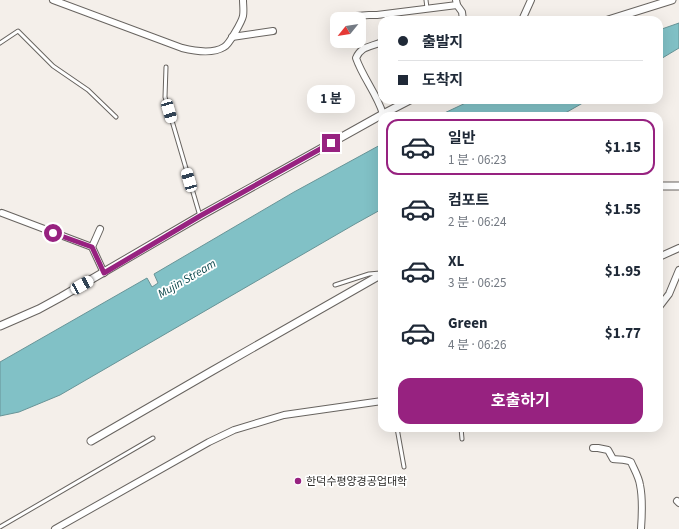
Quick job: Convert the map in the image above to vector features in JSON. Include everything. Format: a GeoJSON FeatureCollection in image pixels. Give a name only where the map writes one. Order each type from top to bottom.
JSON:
{"type":"FeatureCollection","features":[{"type":"Feature","properties":{"kind":"street"},"geometry":{"type":"LineString","coordinates":[[53,0],[190,50],[206,51],[218,50],[226,46],[243,16],[243,0]]}},
{"type":"Feature","properties":{"kind":"street"},"geometry":{"type":"LineString","coordinates":[[524,16],[531,0]]}},
{"type":"Feature","properties":{"kind":"street"},"geometry":{"type":"LineString","coordinates":[[621,16],[672,0]]}},
{"type":"Feature","properties":{"kind":"street"},"geometry":{"type":"LineString","coordinates":[[391,16],[456,2],[462,12],[462,16]]}},
{"type":"Feature","properties":{"kind":"street"},"geometry":{"type":"LineString","coordinates":[[366,16],[378,17]]}},
{"type":"Feature","properties":{"kind":"street"},"geometry":{"type":"LineString","coordinates":[[232,37],[273,31]]}},
{"type":"Feature","properties":{"kind":"street"},"geometry":{"type":"LineString","coordinates":[[378,43],[366,47],[358,53],[356,58],[378,101]]}},
{"type":"Feature","properties":{"kind":"street"},"geometry":{"type":"LineString","coordinates":[[387,112],[402,104]]}},
{"type":"Feature","properties":{"kind":"street"},"geometry":{"type":"LineString","coordinates":[[0,326],[39,309],[104,273],[200,216],[378,117]]}},
{"type":"Feature","properties":{"kind":"street"},"geometry":{"type":"LineString","coordinates":[[663,186],[679,186]]}},
{"type":"Feature","properties":{"kind":"street"},"geometry":{"type":"LineString","coordinates":[[2,213],[92,247],[104,273]]}},
{"type":"Feature","properties":{"kind":"street"},"geometry":{"type":"LineString","coordinates":[[92,247],[100,229]]}},
{"type":"Feature","properties":{"kind":"street"},"geometry":{"type":"LineString","coordinates":[[663,255],[679,248]]}},
{"type":"Feature","properties":{"kind":"street"},"geometry":{"type":"LineString","coordinates":[[663,302],[669,294],[679,270]]}},
{"type":"Feature","properties":{"kind":"street"},"geometry":{"type":"LineString","coordinates":[[91,441],[378,276]]}},
{"type":"Feature","properties":{"kind":"street"},"geometry":{"type":"LineString","coordinates":[[55,529],[202,446],[234,430],[284,415],[378,402]]}},
{"type":"Feature","properties":{"kind":"street"},"geometry":{"type":"LineString","coordinates":[[593,448],[608,450],[613,459],[625,459],[631,462],[640,484],[642,495],[641,529]]}},
{"type":"Feature","properties":{"kind":"lane"},"geometry":{"type":"LineString","coordinates":[[426,0],[427,8]]}},
{"type":"Feature","properties":{"kind":"lane"},"geometry":{"type":"LineString","coordinates":[[0,43],[18,30],[53,66],[88,90],[116,117]]}},
{"type":"Feature","properties":{"kind":"lane"},"geometry":{"type":"LineString","coordinates":[[166,66],[165,97],[200,216]]}},
{"type":"Feature","properties":{"kind":"lane"},"geometry":{"type":"LineString","coordinates":[[335,285],[369,274],[378,274]]}},
{"type":"Feature","properties":{"kind":"lane"},"geometry":{"type":"LineString","coordinates":[[398,432],[404,467]]}},
{"type":"Feature","properties":{"kind":"lane"},"geometry":{"type":"LineString","coordinates":[[461,432],[462,439]]}},
{"type":"Feature","properties":{"kind":"lane"},"geometry":{"type":"LineString","coordinates":[[0,527],[153,438]]}},
{"type":"Feature","properties":{"kind":"water"},"geometry":{"type":"Polygon","coordinates":[[[679,23],[679,48],[663,58],[663,29],[679,23]]]}},
{"type":"Feature","properties":{"kind":"water"},"geometry":{"type":"Polygon","coordinates":[[[464,104],[581,104],[567,112],[446,112],[464,104]]]}},
{"type":"Feature","properties":{"kind":"water","name":"Mujin Stream"},"geometry":{"type":"Polygon","coordinates":[[[378,146],[378,211],[60,395],[19,412],[0,416],[0,362],[147,278],[152,287],[158,283],[154,274],[294,192],[378,146]]]}},
{"type":"Feature","properties":{"kind":"place","name":"한덕수평양경공업대학"},"geometry":{"type":"Point","coordinates":[298,481]}},
{"type":"Feature","properties":{"kind":"route"},"geometry":{"type":"LineString","coordinates":[[53,233],[92,247],[104,273],[200,216],[331,143]]}}]}
